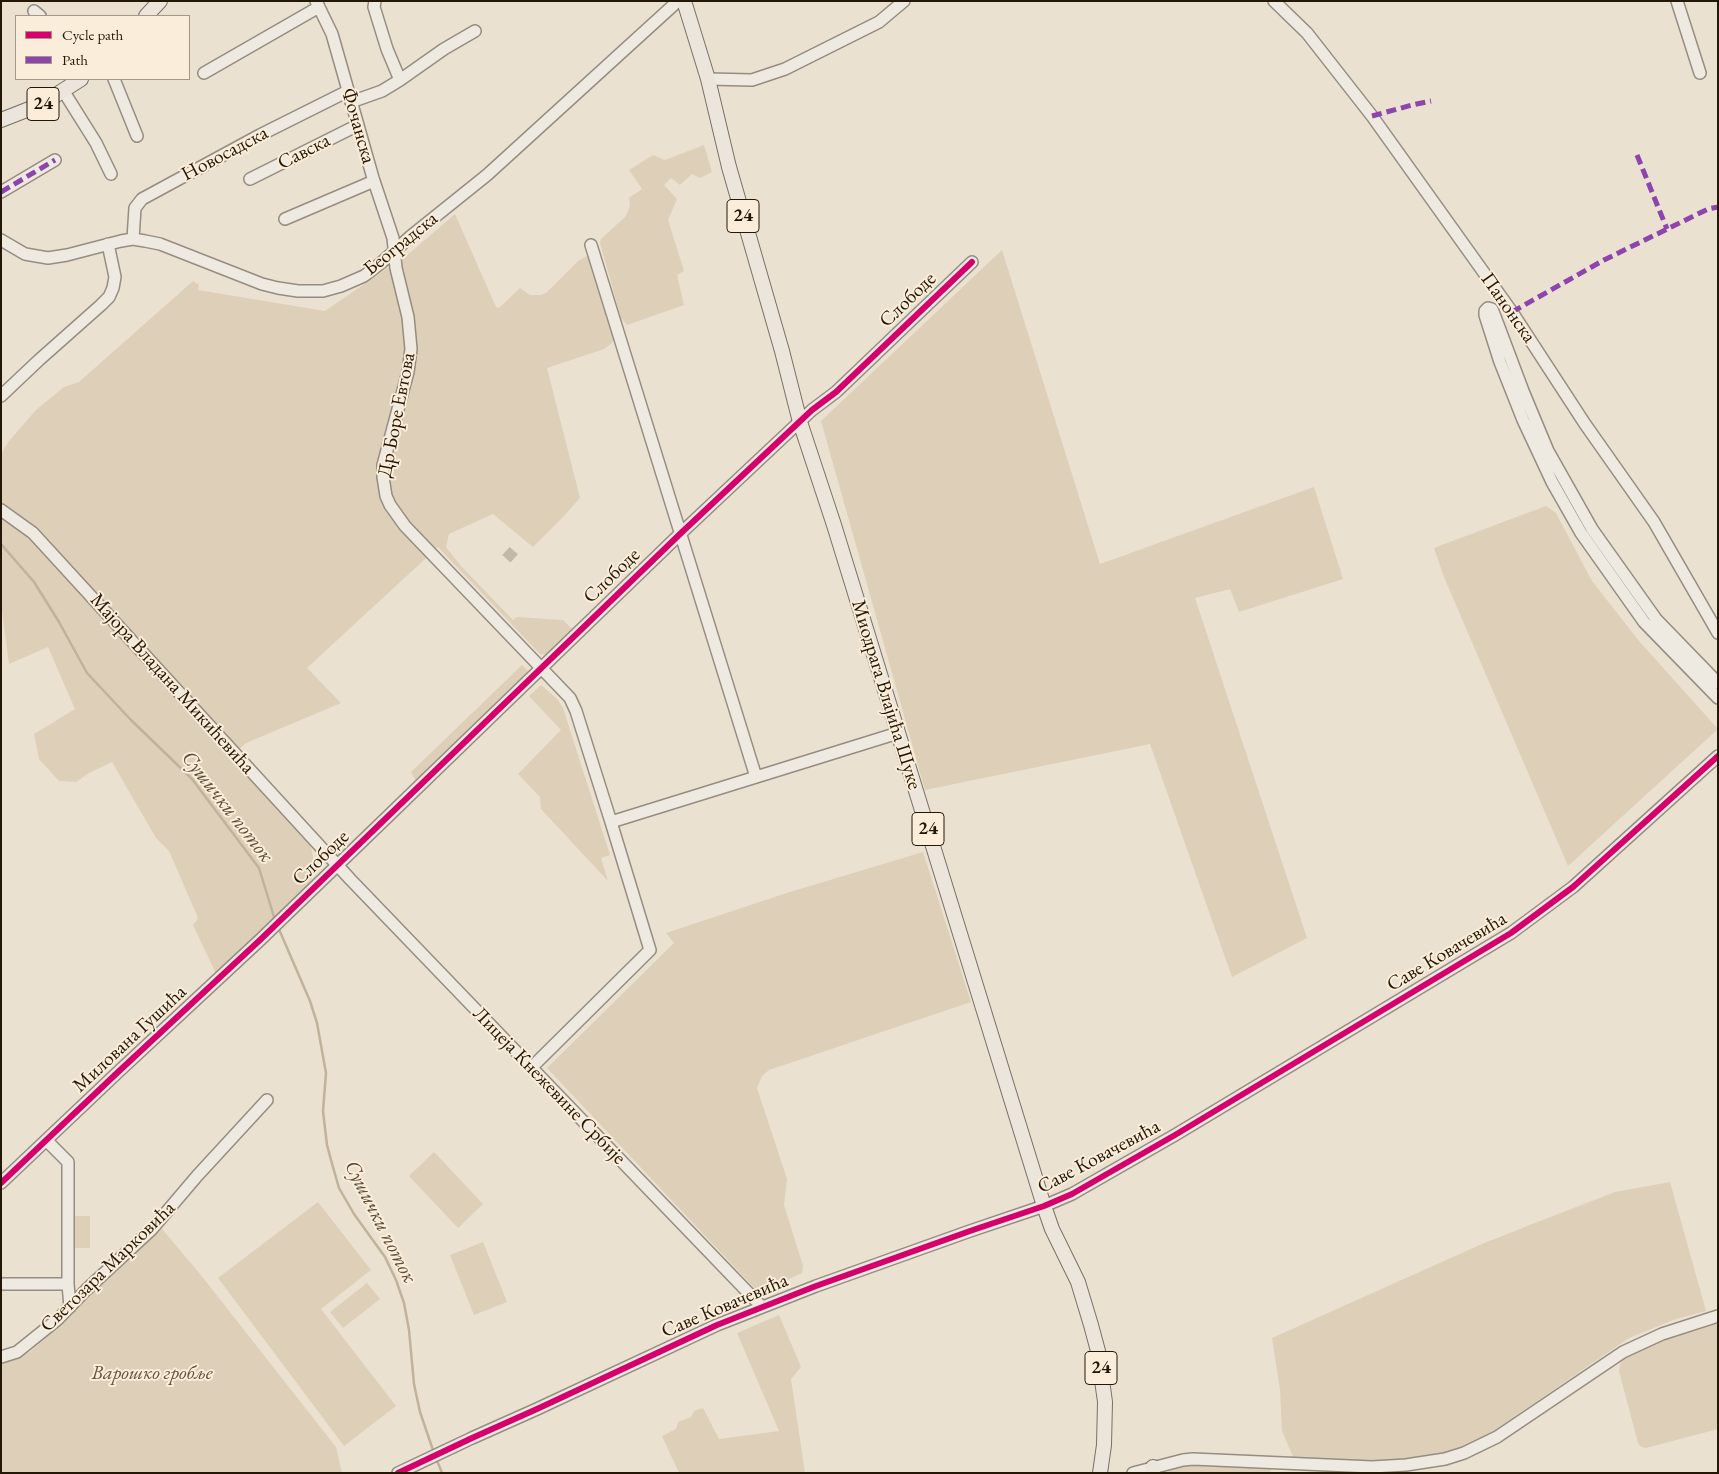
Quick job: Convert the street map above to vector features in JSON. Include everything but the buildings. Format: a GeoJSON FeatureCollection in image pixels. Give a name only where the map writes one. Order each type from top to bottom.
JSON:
{"type":"FeatureCollection","features":[{"type":"Feature","properties":{"kind":"main road"},"geometry":{"type":"LineString","coordinates":[[147,15],[160,1]]}},
{"type":"Feature","properties":{"kind":"main road","name":"Миодрага Влајића Шуке"},"geometry":{"type":"LineString","coordinates":[[684,1],[708,79],[729,167],[782,351],[800,422],[834,525],[1044,1206],[1052,1229],[1078,1282],[1098,1351],[1105,1402],[1105,1434],[1100,1473]]}},
{"type":"Feature","properties":{"kind":"main road","name":"24"},"geometry":{"type":"LineString","coordinates":[[1,120],[42,104],[64,92],[80,80]]}},
{"type":"Feature","properties":{"kind":"street"},"geometry":{"type":"LineString","coordinates":[[375,1],[374,7],[387,49],[400,80]]}},
{"type":"Feature","properties":{"kind":"street","name":"Београдска"},"geometry":{"type":"LineString","coordinates":[[1,240],[25,254],[48,258],[133,240],[160,244],[262,284],[298,291],[323,291],[341,286],[364,276],[487,175],[678,1]]}},
{"type":"Feature","properties":{"kind":"street"},"geometry":{"type":"LineString","coordinates":[[708,79],[752,80],[785,69],[878,22],[904,1]]}},
{"type":"Feature","properties":{"kind":"street","name":"Панонска"},"geometry":{"type":"LineString","coordinates":[[1274,1],[1307,33],[1372,116],[1512,312],[1585,424],[1654,522],[1718,633]]}},
{"type":"Feature","properties":{"kind":"street"},"geometry":{"type":"LineString","coordinates":[[1676,1],[1700,73]]}},
{"type":"Feature","properties":{"kind":"street"},"geometry":{"type":"LineString","coordinates":[[204,73],[318,4]]}},
{"type":"Feature","properties":{"kind":"street","name":"Фочанска"},"geometry":{"type":"LineString","coordinates":[[318,4],[332,34],[374,181],[393,238],[394,253]]}},
{"type":"Feature","properties":{"kind":"street","name":"Новосадска"},"geometry":{"type":"LineString","coordinates":[[133,240],[135,208],[142,199],[260,135],[350,97],[382,91],[475,30]]}},
{"type":"Feature","properties":{"kind":"street"},"geometry":{"type":"LineString","coordinates":[[114,80],[137,136]]}},
{"type":"Feature","properties":{"kind":"street"},"geometry":{"type":"LineString","coordinates":[[64,92],[96,143],[111,174]]}},
{"type":"Feature","properties":{"kind":"street","name":"Савска"},"geometry":{"type":"LineString","coordinates":[[250,179],[358,125]]}},
{"type":"Feature","properties":{"kind":"street"},"geometry":{"type":"LineString","coordinates":[[1,192],[55,160]]}},
{"type":"Feature","properties":{"kind":"street"},"geometry":{"type":"LineString","coordinates":[[284,219],[374,181]]}},
{"type":"Feature","properties":{"kind":"street"},"geometry":{"type":"LineString","coordinates":[[1,396],[108,297],[113,288],[115,277],[108,244]]}},
{"type":"Feature","properties":{"kind":"street"},"geometry":{"type":"LineString","coordinates":[[591,245],[756,777]]}},
{"type":"Feature","properties":{"kind":"street","name":"Др Боре Евтова"},"geometry":{"type":"LineString","coordinates":[[394,253],[408,317],[410,349],[406,384],[383,465],[386,496],[393,510],[405,526],[568,695],[574,704],[650,950],[532,1067]]}},
{"type":"Feature","properties":{"kind":"street","name":"Слободе"},"geometry":{"type":"LineString","coordinates":[[280,920],[680,534],[800,422],[836,392],[972,262]]}},
{"type":"Feature","properties":{"kind":"street"},"geometry":{"type":"LineString","coordinates":[[1718,683],[1656,619],[1592,529],[1548,451],[1523,392],[1492,309],[1488,308],[1485,311],[1485,315],[1500,362],[1552,482],[1581,533],[1644,622],[1718,698]]}},
{"type":"Feature","properties":{"kind":"street","name":"Мајора Владана Микићевића"},"geometry":{"type":"LineString","coordinates":[[1,510],[33,532],[337,864]]}},
{"type":"Feature","properties":{"kind":"street"},"geometry":{"type":"LineString","coordinates":[[611,822],[898,733]]}},
{"type":"Feature","properties":{"kind":"street","name":"Саве Ковачевића"},"geometry":{"type":"LineString","coordinates":[[398,1473],[699,1333],[762,1307],[916,1250],[1044,1206],[1072,1194],[1511,934],[1573,887],[1718,756]]}},
{"type":"Feature","properties":{"kind":"street","name":"Лицеја Кнежевине Србије"},"geometry":{"type":"LineString","coordinates":[[337,864],[762,1307]]}},
{"type":"Feature","properties":{"kind":"street","name":"Милована Гушића"},"geometry":{"type":"LineString","coordinates":[[1,1183],[280,920]]}},
{"type":"Feature","properties":{"kind":"street","name":"Светозара Марковића"},"geometry":{"type":"LineString","coordinates":[[1,1357],[17,1352],[58,1319],[161,1220],[196,1176],[268,1100]]}},
{"type":"Feature","properties":{"kind":"street"},"geometry":{"type":"LineString","coordinates":[[47,1140],[68,1162],[68,1284],[70,1307]]}},
{"type":"Feature","properties":{"kind":"street"},"geometry":{"type":"LineString","coordinates":[[1,1284],[68,1284]]}},
{"type":"Feature","properties":{"kind":"street"},"geometry":{"type":"LineString","coordinates":[[1133,1473],[1153,1470],[1193,1459],[1372,1466],[1406,1465],[1464,1453],[1497,1437],[1623,1352],[1662,1334],[1718,1316]]}},
{"type":"Feature","properties":{"kind":"green space"},"geometry":{"type":"Polygon","coordinates":[[[704,145],[712,172],[700,178],[692,174],[680,185],[671,178],[664,185],[677,199],[668,220],[684,271],[677,275],[684,305],[627,325],[621,318],[600,243],[601,239],[626,216],[630,206],[629,198],[642,189],[629,170],[653,155],[665,160],[704,145]]]}},
{"type":"Feature","properties":{"kind":"green space"},"geometry":{"type":"Polygon","coordinates":[[[455,214],[496,307],[499,308],[520,288],[530,295],[546,293],[578,261],[587,256],[589,257],[616,336],[612,343],[604,349],[547,368],[580,498],[533,547],[493,514],[449,534],[446,547],[461,566],[513,620],[517,617],[563,620],[574,631],[549,655],[540,654],[438,547],[307,668],[341,703],[246,743],[231,756],[310,842],[315,867],[309,886],[218,978],[193,925],[198,918],[169,851],[156,838],[112,762],[89,773],[76,782],[59,781],[39,759],[34,734],[75,709],[48,647],[9,664],[1,603],[1,454],[9,441],[36,410],[64,387],[79,382],[193,281],[199,285],[198,290],[325,311],[411,252],[455,214]]]}},
{"type":"Feature","properties":{"kind":"green space"},"geometry":{"type":"Polygon","coordinates":[[[1002,250],[1100,564],[1314,487],[1343,579],[1239,612],[1230,589],[1195,598],[1307,938],[1232,977],[1150,744],[925,790],[821,421],[1002,250]]]}},
{"type":"Feature","properties":{"kind":"green space"},"geometry":{"type":"Polygon","coordinates":[[[1546,506],[1556,513],[1592,581],[1639,641],[1718,729],[1568,866],[1444,577],[1434,548],[1546,506]]]}},
{"type":"Feature","properties":{"kind":"green space"},"geometry":{"type":"Polygon","coordinates":[[[522,665],[533,676],[416,781],[411,772],[522,665]]]}},
{"type":"Feature","properties":{"kind":"green space"},"geometry":{"type":"Polygon","coordinates":[[[541,685],[557,699],[563,708],[610,855],[601,858],[608,881],[541,809],[540,797],[518,774],[561,730],[529,696],[541,685]]]}},
{"type":"Feature","properties":{"kind":"green space"},"geometry":{"type":"Polygon","coordinates":[[[923,852],[971,1002],[769,1070],[762,1076],[757,1088],[787,1179],[784,1205],[803,1266],[802,1273],[759,1293],[547,1068],[674,943],[666,933],[790,892],[923,852]]]}},
{"type":"Feature","properties":{"kind":"green space"},"geometry":{"type":"Polygon","coordinates":[[[434,1152],[483,1204],[458,1228],[409,1176],[434,1152]]]}},
{"type":"Feature","properties":{"kind":"green space"},"geometry":{"type":"Polygon","coordinates":[[[1670,1182],[1706,1311],[1673,1320],[1629,1338],[1480,1440],[1446,1452],[1411,1460],[1294,1459],[1282,1431],[1280,1390],[1272,1338],[1482,1244],[1535,1223],[1615,1192],[1670,1182]]]}},
{"type":"Feature","properties":{"kind":"green space"},"geometry":{"type":"Polygon","coordinates":[[[318,1202],[371,1270],[321,1309],[396,1406],[344,1446],[218,1278],[318,1202]]]}},
{"type":"Feature","properties":{"kind":"green space"},"geometry":{"type":"Polygon","coordinates":[[[70,1216],[90,1216],[90,1248],[70,1248],[70,1216]]]}},
{"type":"Feature","properties":{"kind":"green space","name":"Варошко гробље"},"geometry":{"type":"Polygon","coordinates":[[[162,1229],[200,1274],[336,1447],[342,1473],[1,1473],[1,1361],[30,1352],[162,1229]]]}},
{"type":"Feature","properties":{"kind":"green space"},"geometry":{"type":"Polygon","coordinates":[[[483,1242],[507,1302],[474,1315],[450,1255],[483,1242]]]}},
{"type":"Feature","properties":{"kind":"green space"},"geometry":{"type":"Polygon","coordinates":[[[367,1283],[380,1299],[343,1328],[330,1312],[367,1283]]]}},
{"type":"Feature","properties":{"kind":"green space"},"geometry":{"type":"Polygon","coordinates":[[[779,1315],[801,1367],[791,1379],[805,1473],[679,1473],[662,1436],[676,1429],[678,1422],[691,1417],[694,1411],[703,1408],[719,1439],[779,1431],[737,1333],[779,1315]]]}},
{"type":"Feature","properties":{"kind":"green space"},"geometry":{"type":"Polygon","coordinates":[[[1718,1320],[1718,1429],[1646,1448],[1641,1447],[1638,1443],[1619,1371],[1620,1364],[1625,1358],[1658,1340],[1718,1320]]]}},
{"type":"Feature","properties":{"kind":"green space"},"geometry":{"type":"Polygon","coordinates":[[[1200,1464],[1270,1467],[1271,1473],[1166,1473],[1173,1468],[1200,1464]]]}},
{"type":"Feature","properties":{"kind":"waterway","name":"Сушички поток"},"geometry":{"type":"LineString","coordinates":[[1,544],[34,582],[87,673],[131,720],[192,779],[259,868],[275,920]]}},
{"type":"Feature","properties":{"kind":"waterway","name":"Сушички поток"},"geometry":{"type":"LineString","coordinates":[[278,927],[310,1001],[317,1023],[326,1073],[323,1111],[327,1145],[339,1188],[354,1214],[385,1257],[396,1280],[404,1303],[409,1330],[414,1384],[420,1412],[434,1453]]}},
{"type":"Feature","properties":{"kind":"waterway","name":"Сушички поток"},"geometry":{"type":"LineString","coordinates":[[436,1458],[442,1473]]}},
{"type":"Feature","properties":{"kind":"tunnel"},"geometry":{"type":"LineString","coordinates":[[506,551],[517,561]]}},
{"type":"Feature","properties":{"kind":"marked path"},"geometry":{"type":"LineString","coordinates":[[1372,116],[1431,101]]}},
{"type":"Feature","properties":{"kind":"marked path"},"geometry":{"type":"LineString","coordinates":[[1637,155],[1667,229]]}},
{"type":"Feature","properties":{"kind":"marked path"},"geometry":{"type":"LineString","coordinates":[[1,192],[55,160]]}},
{"type":"Feature","properties":{"kind":"marked path"},"geometry":{"type":"LineString","coordinates":[[1512,312],[1604,260],[1708,209],[1718,207]]}},
{"type":"Feature","properties":{"kind":"cycle path"},"geometry":{"type":"LineString","coordinates":[[1,1183],[260,940],[680,534],[812,410],[836,392],[972,262]]}},
{"type":"Feature","properties":{"kind":"cycle path"},"geometry":{"type":"LineString","coordinates":[[398,1473],[717,1325],[816,1286],[1044,1206],[1072,1194],[1175,1135],[1511,933],[1573,887],[1718,756]]}}]}
